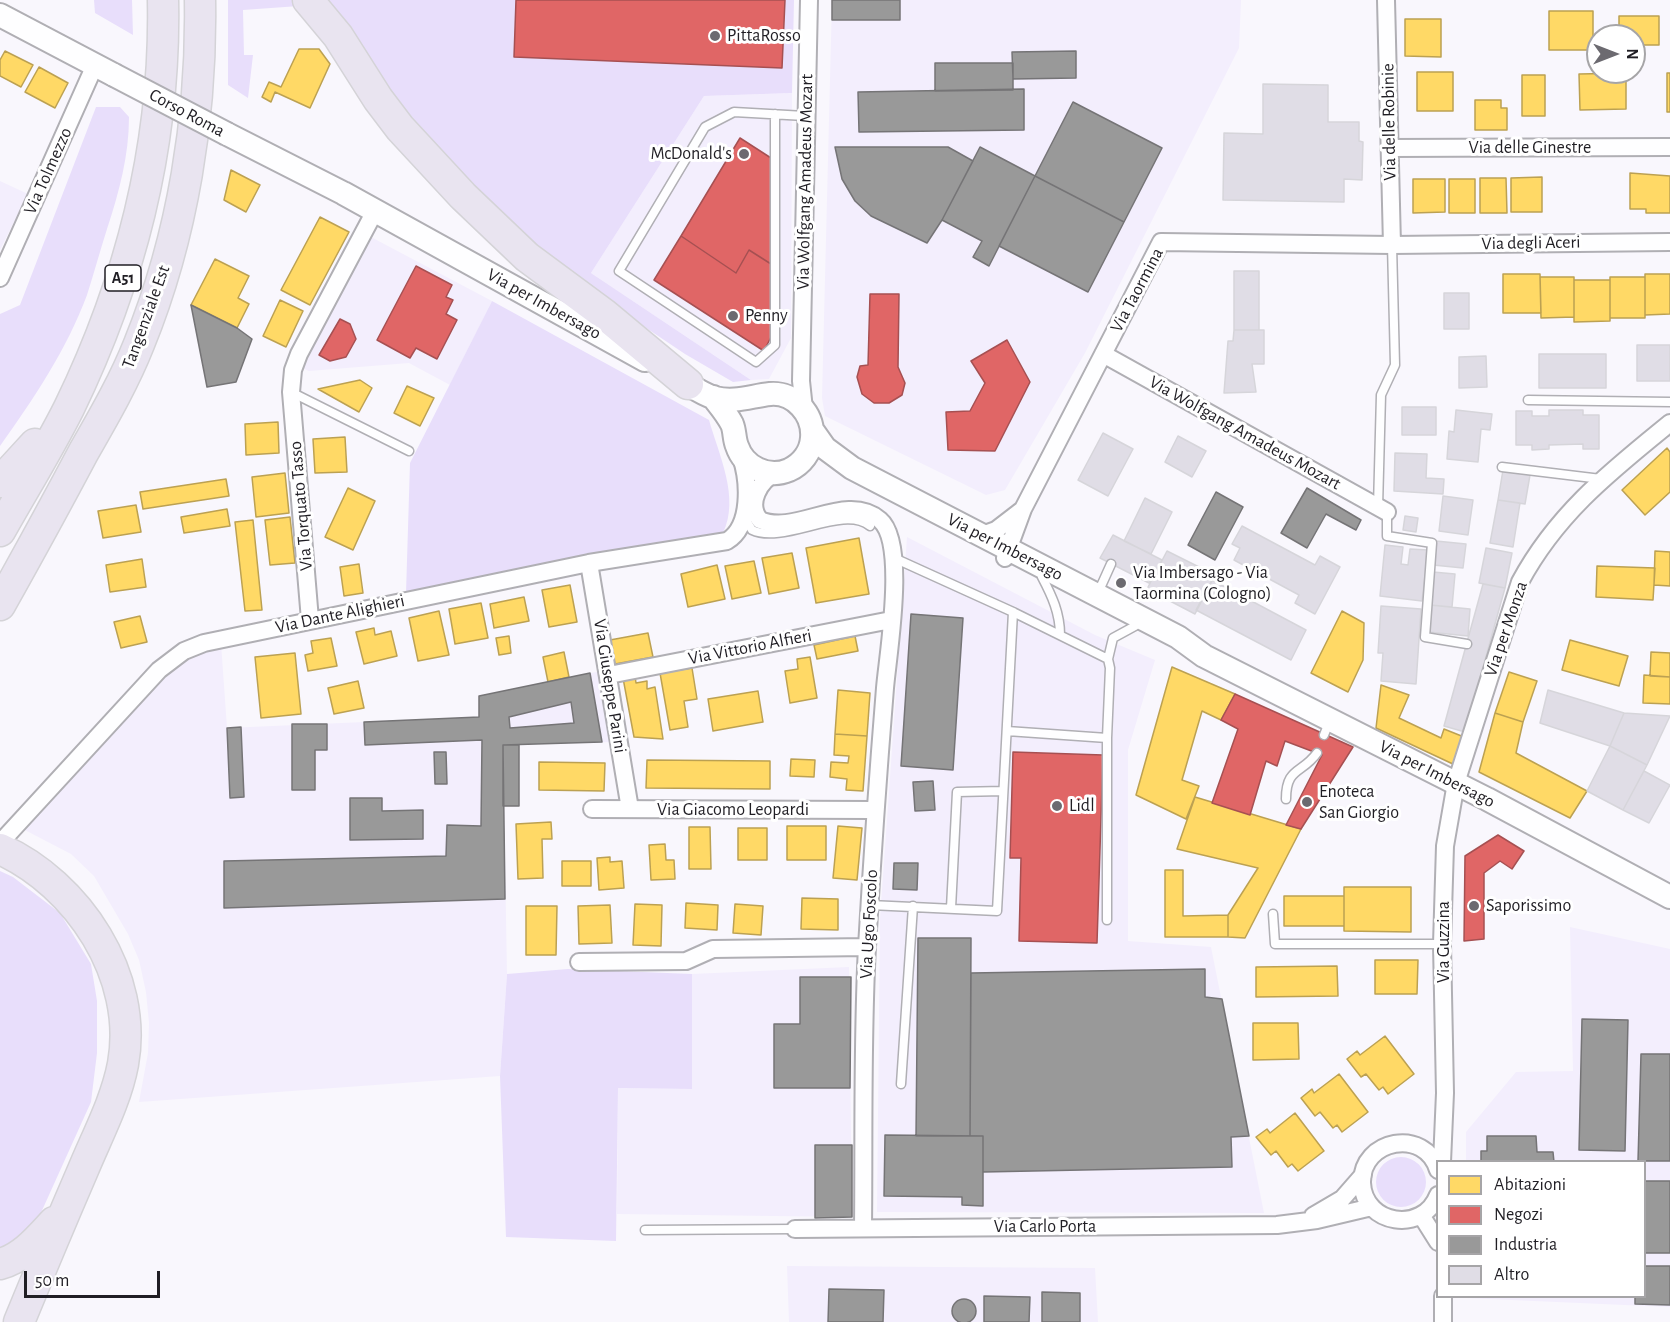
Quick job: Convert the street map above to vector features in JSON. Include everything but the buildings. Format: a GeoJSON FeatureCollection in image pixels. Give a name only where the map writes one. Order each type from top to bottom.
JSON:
{"type":"FeatureCollection","features":[{"type":"Feature","properties":{"kind":"highway","name":"Tangenziale Est"},"geometry":{"type":"LineString","coordinates":[[0,531],[68,409],[113,306],[142,208],[157,115],[163,51],[163,0]]}},
{"type":"Feature","properties":{"kind":"highway","name":"Tangenziale Est"},"geometry":{"type":"LineString","coordinates":[[0,605],[118,389],[149,316],[170,246],[188,163],[199,76],[200,0]]}},
{"type":"Feature","properties":{"kind":"highway"},"geometry":{"type":"LineString","coordinates":[[308,0],[338,36],[378,99],[400,128],[463,196],[527,257],[604,314],[688,384]]}},
{"type":"Feature","properties":{"kind":"highway"},"geometry":{"type":"LineString","coordinates":[[0,482],[68,409]]}},
{"type":"Feature","properties":{"kind":"highway"},"geometry":{"type":"LineString","coordinates":[[0,849],[45,876],[86,920],[107,958],[120,997],[125,1044],[123,1063],[112,1102],[19,1322]]}},
{"type":"Feature","properties":{"kind":"highway"},"geometry":{"type":"LineString","coordinates":[[0,1264],[8,1262],[31,1247],[66,1208]]}},
{"type":"Feature","properties":{"kind":"main road","name":"Corso Roma"},"geometry":{"type":"LineString","coordinates":[[0,15],[375,211]]}},
{"type":"Feature","properties":{"kind":"main road","name":"Via per Imbersago"},"geometry":{"type":"LineString","coordinates":[[375,211],[714,397],[741,400],[783,395],[804,409],[813,431],[825,448],[852,468],[982,535],[1042,577],[1178,637],[1204,656],[1327,727],[1456,783],[1670,897]]}},
{"type":"Feature","properties":{"kind":"main road"},"geometry":{"type":"LineString","coordinates":[[763,396],[746,406],[738,417],[734,431],[735,444],[741,457],[751,466],[764,472],[776,473],[798,464],[807,455],[813,431]]}},
{"type":"Feature","properties":{"kind":"main road"},"geometry":{"type":"LineString","coordinates":[[714,397],[734,431]]}},
{"type":"Feature","properties":{"kind":"main road","name":"Via per Imbersago"},"geometry":{"type":"LineString","coordinates":[[798,464],[818,466],[849,476],[1007,553],[1096,600],[1135,626],[1176,647],[1204,656]]}},
{"type":"Feature","properties":{"kind":"street","name":"Via Wolfgang Amadeus Mozart"},"geometry":{"type":"LineString","coordinates":[[804,409],[802,364],[805,116],[809,0]]}},
{"type":"Feature","properties":{"kind":"street","name":"Via delle Robinie"},"geometry":{"type":"LineString","coordinates":[[1386,0],[1392,245]]}},
{"type":"Feature","properties":{"kind":"street","name":"Via Tolmezzo"},"geometry":{"type":"LineString","coordinates":[[0,278],[105,70]]}},
{"type":"Feature","properties":{"kind":"street","name":"Via delle Ginestre"},"geometry":{"type":"LineString","coordinates":[[1389,148],[1670,147]]}},
{"type":"Feature","properties":{"kind":"street","name":"Via Torquato Tasso"},"geometry":{"type":"LineString","coordinates":[[310,620],[291,392],[293,370],[299,354],[375,211]]}},
{"type":"Feature","properties":{"kind":"street","name":"Via Taormina"},"geometry":{"type":"LineString","coordinates":[[1007,553],[1023,509],[1161,242],[1392,245]]}},
{"type":"Feature","properties":{"kind":"street","name":"Via degli Aceri"},"geometry":{"type":"LineString","coordinates":[[1392,245],[1670,242]]}},
{"type":"Feature","properties":{"kind":"street","name":"Via Wolfgang Amadeus Mozart"},"geometry":{"type":"LineString","coordinates":[[1103,354],[1382,510]]}},
{"type":"Feature","properties":{"kind":"street"},"geometry":{"type":"LineString","coordinates":[[763,396],[795,377],[802,364]]}},
{"type":"Feature","properties":{"kind":"street","name":"Via per Monza"},"geometry":{"type":"LineString","coordinates":[[1456,783],[1493,649],[1532,558],[1568,512],[1601,479],[1670,423]]}},
{"type":"Feature","properties":{"kind":"street","name":"Via Dante Alighieri"},"geometry":{"type":"LineString","coordinates":[[0,843],[159,670],[184,651],[204,643],[589,563],[727,541],[737,532],[743,514],[748,484],[741,457]]}},
{"type":"Feature","properties":{"kind":"street"},"geometry":{"type":"LineString","coordinates":[[776,473],[767,477],[757,490],[756,513],[765,522],[781,523],[842,512],[867,520],[873,515],[885,527],[893,543],[894,558],[891,620]]}},
{"type":"Feature","properties":{"kind":"street","name":"Via Taormina"},"geometry":{"type":"LineString","coordinates":[[982,535],[996,530],[1023,509]]}},
{"type":"Feature","properties":{"kind":"street","name":"Via Giuseppe Parini"},"geometry":{"type":"LineString","coordinates":[[589,563],[630,809]]}},
{"type":"Feature","properties":{"kind":"street","name":"Via Vittorio Alfieri"},"geometry":{"type":"LineString","coordinates":[[609,675],[891,620]]}},
{"type":"Feature","properties":{"kind":"street","name":"Via Ugo Foscolo"},"geometry":{"type":"LineString","coordinates":[[863,1228],[867,946],[874,810],[891,620]]}},
{"type":"Feature","properties":{"kind":"street","name":"Via Guzzina"},"geometry":{"type":"LineString","coordinates":[[1442,1160],[1445,1101],[1442,944],[1445,846],[1456,783]]}},
{"type":"Feature","properties":{"kind":"street","name":"Via Giacomo Leopardi"},"geometry":{"type":"LineString","coordinates":[[592,809],[874,810]]}},
{"type":"Feature","properties":{"kind":"street"},"geometry":{"type":"LineString","coordinates":[[579,962],[686,961],[713,949],[867,946]]}},
{"type":"Feature","properties":{"kind":"street","name":"Via Guzzina"},"geometry":{"type":"LineString","coordinates":[[1413,1144],[1422,1142],[1435,1130],[1445,1101]]}},
{"type":"Feature","properties":{"kind":"street","name":"Via Carlo Porta"},"geometry":{"type":"LineString","coordinates":[[1296,1224],[1342,1199],[1363,1175],[1372,1156],[1384,1146],[1398,1142],[1413,1144]]}},
{"type":"Feature","properties":{"kind":"street"},"geometry":{"type":"LineString","coordinates":[[1413,1144],[1428,1152],[1436,1168]]}},
{"type":"Feature","properties":{"kind":"street"},"geometry":{"type":"LineString","coordinates":[[1363,1175],[1365,1196],[1372,1207],[1389,1219],[1399,1221],[1421,1215],[1432,1206],[1436,1197]]}},
{"type":"Feature","properties":{"kind":"street","name":"Via Carlo Porta"},"geometry":{"type":"LineString","coordinates":[[795,1229],[1296,1224],[1372,1207]]}},
{"type":"Feature","properties":{"kind":"street"},"geometry":{"type":"LineString","coordinates":[[1421,1215],[1436,1240]]}},
{"type":"Feature","properties":{"kind":"street"},"geometry":{"type":"LineString","coordinates":[[1443,1298],[1443,1322]]}},
{"type":"Feature","properties":{"kind":"lane"},"geometry":{"type":"LineString","coordinates":[[775,114],[775,345],[756,362],[619,272],[705,127],[734,112],[775,114],[805,116]]}},
{"type":"Feature","properties":{"kind":"lane"},"geometry":{"type":"LineString","coordinates":[[1392,245],[1395,365],[1381,395],[1382,510],[1387,536],[1432,543],[1425,637],[1467,644]]}},
{"type":"Feature","properties":{"kind":"lane"},"geometry":{"type":"LineString","coordinates":[[291,392],[409,451]]}},
{"type":"Feature","properties":{"kind":"lane"},"geometry":{"type":"LineString","coordinates":[[1528,400],[1670,402]]}},
{"type":"Feature","properties":{"kind":"lane"},"geometry":{"type":"LineString","coordinates":[[1502,467],[1601,479]]}},
{"type":"Feature","properties":{"kind":"lane"},"geometry":{"type":"LineString","coordinates":[[743,514],[748,527],[767,534],[846,520],[867,520],[871,536]]}},
{"type":"Feature","properties":{"kind":"lane"},"geometry":{"type":"LineString","coordinates":[[894,558],[989,600],[1108,658]]}},
{"type":"Feature","properties":{"kind":"lane"},"geometry":{"type":"LineString","coordinates":[[1096,600],[1111,564]]}},
{"type":"Feature","properties":{"kind":"lane"},"geometry":{"type":"LineString","coordinates":[[1042,577],[1056,606],[1060,621],[1060,635]]}},
{"type":"Feature","properties":{"kind":"lane"},"geometry":{"type":"LineString","coordinates":[[870,905],[997,911],[1014,612]]}},
{"type":"Feature","properties":{"kind":"lane"},"geometry":{"type":"LineString","coordinates":[[1107,920],[1107,738],[1110,668],[1108,658],[1113,638],[1135,626]]}},
{"type":"Feature","properties":{"kind":"lane"},"geometry":{"type":"LineString","coordinates":[[1007,731],[1107,738]]}},
{"type":"Feature","properties":{"kind":"lane"},"geometry":{"type":"LineString","coordinates":[[1286,799],[1286,785],[1291,773],[1309,764],[1317,753]]}},
{"type":"Feature","properties":{"kind":"lane"},"geometry":{"type":"LineString","coordinates":[[951,908],[957,792],[1003,791]]}},
{"type":"Feature","properties":{"kind":"lane"},"geometry":{"type":"LineString","coordinates":[[901,1084],[914,906]]}},
{"type":"Feature","properties":{"kind":"lane"},"geometry":{"type":"LineString","coordinates":[[1273,914],[1275,944],[1442,944]]}},
{"type":"Feature","properties":{"kind":"lane"},"geometry":{"type":"LineString","coordinates":[[645,1230],[795,1229]]}},
{"type":"Feature","properties":{"kind":"shaded area"},"geometry":{"type":"Polygon","coordinates":[[[94,0],[132,0],[133,35],[95,13],[94,0]]]}},
{"type":"Feature","properties":{"kind":"shaded area"},"geometry":{"type":"Polygon","coordinates":[[[228,0],[293,0],[299,6],[243,10],[244,55],[253,55],[248,98],[228,85],[228,0]]]}},
{"type":"Feature","properties":{"kind":"shaded area"},"geometry":{"type":"Polygon","coordinates":[[[321,0],[794,0],[792,93],[704,96],[591,273],[751,380],[733,382],[685,354],[585,287],[534,246],[424,142],[321,0]]]}},
{"type":"Feature","properties":{"kind":"shaded area"},"geometry":{"type":"Polygon","coordinates":[[[832,0],[1241,0],[1239,48],[1085,353],[1005,490],[986,495],[825,416],[822,398],[832,0]]]}},
{"type":"Feature","properties":{"kind":"shaded area"},"geometry":{"type":"Polygon","coordinates":[[[792,93],[791,338],[769,379],[751,380],[591,273],[704,96],[792,93]]]}},
{"type":"Feature","properties":{"kind":"shaded area"},"geometry":{"type":"Polygon","coordinates":[[[96,107],[120,107],[129,117],[125,160],[116,201],[87,295],[70,335],[37,392],[0,446],[0,314],[20,305],[96,107]]]}},
{"type":"Feature","properties":{"kind":"shaded area"},"geometry":{"type":"Polygon","coordinates":[[[0,181],[28,194],[0,250],[0,181]]]}},
{"type":"Feature","properties":{"kind":"shaded area"},"geometry":{"type":"Polygon","coordinates":[[[369,236],[492,301],[450,385],[409,363],[309,371],[300,367],[369,236]]]}},
{"type":"Feature","properties":{"kind":"shaded area"},"geometry":{"type":"Polygon","coordinates":[[[492,301],[709,420],[729,491],[728,520],[723,533],[406,593],[410,463],[492,301]]]}},
{"type":"Feature","properties":{"kind":"shaded area"},"geometry":{"type":"Polygon","coordinates":[[[907,537],[1095,635],[1155,660],[1128,750],[1128,941],[1211,947],[1264,1213],[877,1212],[880,918],[907,537]]]}},
{"type":"Feature","properties":{"kind":"shaded area"},"geometry":{"type":"Polygon","coordinates":[[[221,643],[227,728],[479,717],[479,696],[601,671],[612,742],[503,745],[507,974],[500,1076],[139,1102],[148,1053],[149,1023],[146,992],[139,960],[128,934],[94,876],[71,854],[19,827],[185,654],[221,643]]]}},
{"type":"Feature","properties":{"kind":"shaded area"},"geometry":{"type":"Polygon","coordinates":[[[0,871],[13,877],[60,913],[91,964],[97,1001],[97,1053],[91,1102],[35,1226],[28,1236],[0,1248],[0,871]]]}},
{"type":"Feature","properties":{"kind":"shaded area"},"geometry":{"type":"Polygon","coordinates":[[[1570,927],[1670,949],[1670,1307],[1466,1298],[1646,1298],[1646,1160],[1466,1160],[1466,1132],[1516,1072],[1573,1071],[1570,927]]]}},
{"type":"Feature","properties":{"kind":"shaded area"},"geometry":{"type":"Polygon","coordinates":[[[849,967],[852,1217],[617,1214],[618,1088],[692,1089],[692,974],[849,967]]]}},
{"type":"Feature","properties":{"kind":"shaded area"},"geometry":{"type":"Polygon","coordinates":[[[568,969],[692,974],[692,1089],[618,1088],[616,1241],[506,1237],[500,1076],[507,974],[568,969]]]}},
{"type":"Feature","properties":{"kind":"shaded area"},"geometry":{"type":"Polygon","coordinates":[[[1396,1157],[1406,1157],[1419,1164],[1426,1177],[1426,1187],[1419,1200],[1406,1207],[1396,1207],[1387,1203],[1380,1196],[1376,1187],[1376,1177],[1380,1168],[1387,1161],[1396,1157]]]}},
{"type":"Feature","properties":{"kind":"shaded area"},"geometry":{"type":"Polygon","coordinates":[[[787,1266],[1095,1268],[1098,1322],[789,1322],[787,1266]]]}},
{"type":"Feature","properties":{"kind":"place","name":"PittaRosso"},"geometry":{"type":"Point","coordinates":[715,36]}},
{"type":"Feature","properties":{"kind":"place","name":"McDonald's"},"geometry":{"type":"Point","coordinates":[744,154]}},
{"type":"Feature","properties":{"kind":"place","name":"Penny"},"geometry":{"type":"Point","coordinates":[733,316]}},
{"type":"Feature","properties":{"kind":"place","name":"Via Imbersago - Via Taormina (Cologno)"},"geometry":{"type":"Point","coordinates":[1121,583]}},
{"type":"Feature","properties":{"kind":"place","name":"Enoteca San Giorgio"},"geometry":{"type":"Point","coordinates":[1307,802]}},
{"type":"Feature","properties":{"kind":"place","name":"Lidl"},"geometry":{"type":"Point","coordinates":[1057,806]}},
{"type":"Feature","properties":{"kind":"place","name":"Saporissimo"},"geometry":{"type":"Point","coordinates":[1474,906]}}]}
